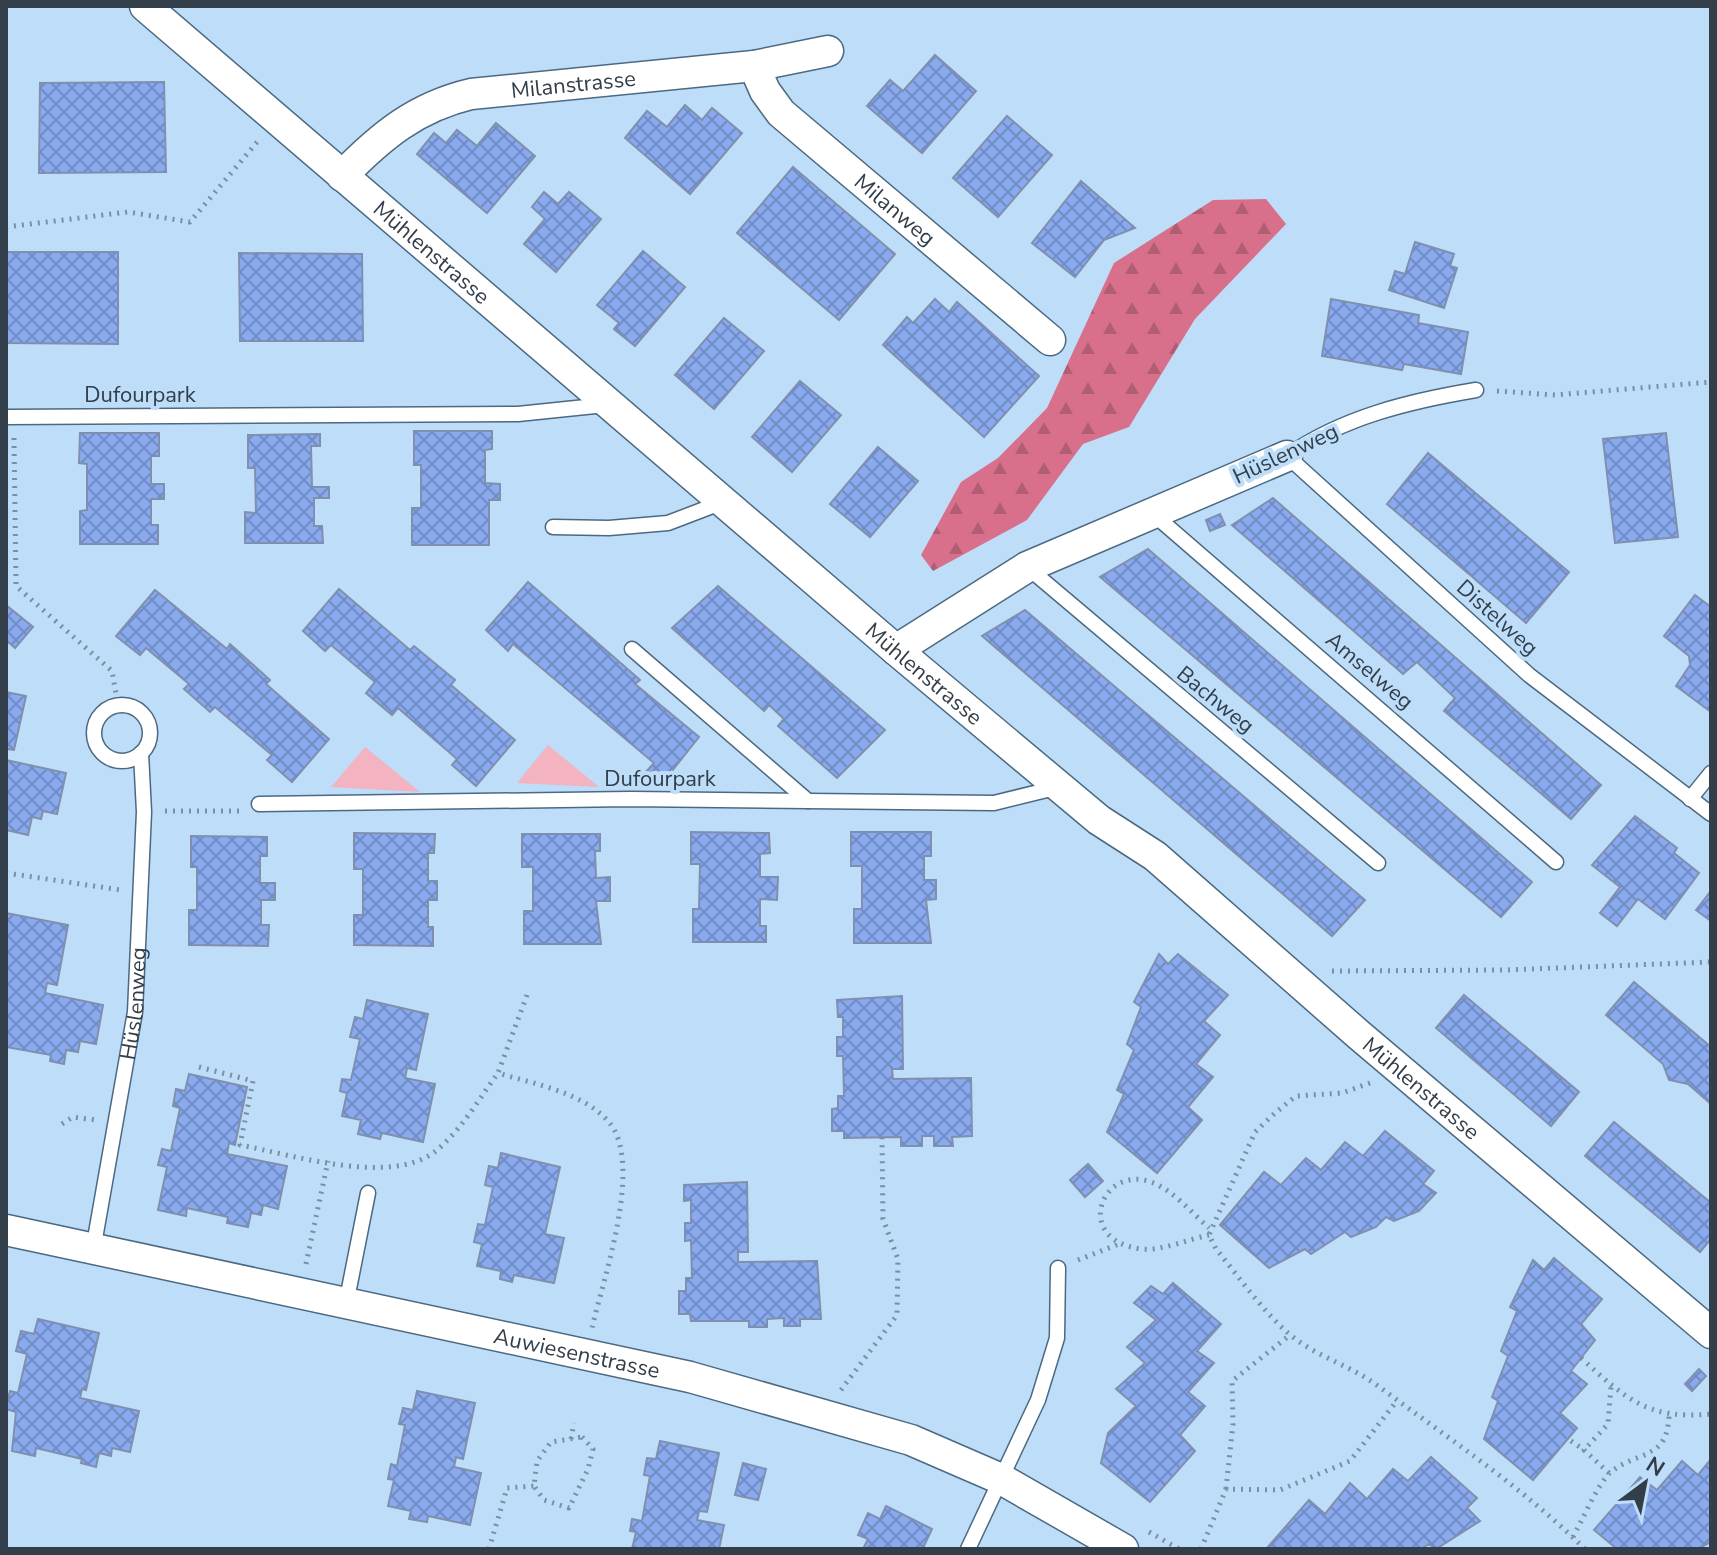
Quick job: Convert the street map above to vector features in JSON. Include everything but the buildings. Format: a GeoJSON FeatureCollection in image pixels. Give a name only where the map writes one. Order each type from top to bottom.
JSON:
{"type":"FeatureCollection","features":[{"type":"Feature","properties":{"kind":"street","name":"Mühlenstrasse"},"geometry":{"type":"LineString","coordinates":[[145,6],[896,650],[1099,820],[1155,856],[1359,1035],[1711,1333]]}},
{"type":"Feature","properties":{"kind":"street","name":"Milanstrasse"},"geometry":{"type":"LineString","coordinates":[[342,176],[395,126],[447,100],[471,94],[754,66],[828,51]]}},
{"type":"Feature","properties":{"kind":"street","name":"Milanweg"},"geometry":{"type":"LineString","coordinates":[[754,66],[765,91],[781,113],[1050,340]]}},
{"type":"Feature","properties":{"kind":"street","name":"Hüslenweg"},"geometry":{"type":"LineString","coordinates":[[896,650],[1027,567],[1287,456]]}},
{"type":"Feature","properties":{"kind":"street","name":"Auwiesenstrasse"},"geometry":{"type":"LineString","coordinates":[[6,1230],[690,1377],[911,1440],[1001,1479],[1123,1549]]}},
{"type":"Feature","properties":{"kind":"lane","name":"Hüslenweg"},"geometry":{"type":"LineString","coordinates":[[1287,456],[1316,435],[1413,400],[1476,390]]}},
{"type":"Feature","properties":{"kind":"lane","name":"Dufourpark"},"geometry":{"type":"LineString","coordinates":[[10,417],[518,414],[609,405]]}},
{"type":"Feature","properties":{"kind":"lane","name":"Distelweg"},"geometry":{"type":"LineString","coordinates":[[1287,456],[1529,675],[1711,814]]}},
{"type":"Feature","properties":{"kind":"lane"},"geometry":{"type":"LineString","coordinates":[[553,527],[609,528],[668,523],[724,502]]}},
{"type":"Feature","properties":{"kind":"lane","name":"Amselweg"},"geometry":{"type":"LineString","coordinates":[[1152,513],[1556,862]]}},
{"type":"Feature","properties":{"kind":"lane","name":"Bachweg"},"geometry":{"type":"LineString","coordinates":[[1027,567],[1378,863]]}},
{"type":"Feature","properties":{"kind":"lane"},"geometry":{"type":"LineString","coordinates":[[632,649],[808,801]]}},
{"type":"Feature","properties":{"kind":"lane"},"geometry":{"type":"LineString","coordinates":[[118,705],[137,709],[149,725],[148,744],[141,753],[135,758],[116,761],[96,745],[97,719],[110,707],[118,705]]}},
{"type":"Feature","properties":{"kind":"lane","name":"Hüslenweg"},"geometry":{"type":"LineString","coordinates":[[93,1250],[135,1012],[144,812],[141,753]]}},
{"type":"Feature","properties":{"kind":"lane"},"geometry":{"type":"LineString","coordinates":[[1690,799],[1711,773]]}},
{"type":"Feature","properties":{"kind":"lane","name":"Dufourpark"},"geometry":{"type":"LineString","coordinates":[[259,804],[630,799],[994,803],[1060,787]]}},
{"type":"Feature","properties":{"kind":"lane"},"geometry":{"type":"LineString","coordinates":[[346,1304],[368,1193]]}},
{"type":"Feature","properties":{"kind":"lane"},"geometry":{"type":"LineString","coordinates":[[968,1549],[1038,1400],[1057,1338],[1058,1268]]}},
{"type":"Feature","properties":{"kind":"path"},"geometry":{"type":"LineString","coordinates":[[6,227],[128,212],[190,222],[277,119]]}},
{"type":"Feature","properties":{"kind":"path"},"geometry":{"type":"LineString","coordinates":[[1476,390],[1555,395],[1711,382]]}},
{"type":"Feature","properties":{"kind":"path"},"geometry":{"type":"LineString","coordinates":[[10,417],[16,586],[112,671],[118,705]]}},
{"type":"Feature","properties":{"kind":"path"},"geometry":{"type":"LineString","coordinates":[[144,812],[251,810],[259,804]]}},
{"type":"Feature","properties":{"kind":"path"},"geometry":{"type":"LineString","coordinates":[[6,873],[34,880],[138,892]]}},
{"type":"Feature","properties":{"kind":"path"},"geometry":{"type":"LineString","coordinates":[[1324,972],[1711,962]]}},
{"type":"Feature","properties":{"kind":"path"},"geometry":{"type":"LineString","coordinates":[[199,1067],[253,1081],[240,1145],[373,1169],[419,1160],[435,1151],[460,1126],[498,1073],[527,995]]}},
{"type":"Feature","properties":{"kind":"path"},"geometry":{"type":"LineString","coordinates":[[498,1073],[571,1096],[610,1123],[620,1142],[625,1167],[622,1196],[591,1333]]}},
{"type":"Feature","properties":{"kind":"path"},"geometry":{"type":"LineString","coordinates":[[1376,1081],[1342,1093],[1296,1096],[1275,1113],[1255,1132],[1209,1232],[1145,1250],[1119,1244],[1104,1233],[1099,1218],[1102,1201],[1115,1186],[1135,1179],[1152,1182],[1173,1196],[1209,1232],[1216,1249],[1290,1335],[1336,1365],[1376,1384],[1396,1402],[1474,1454],[1585,1549]]}},
{"type":"Feature","properties":{"kind":"path"},"geometry":{"type":"LineString","coordinates":[[62,1124],[73,1117],[96,1120],[117,1115]]}},
{"type":"Feature","properties":{"kind":"path"},"geometry":{"type":"LineString","coordinates":[[839,1393],[897,1315],[898,1259],[883,1219],[882,1137]]}},
{"type":"Feature","properties":{"kind":"path"},"geometry":{"type":"LineString","coordinates":[[304,1273],[328,1161]]}},
{"type":"Feature","properties":{"kind":"path"},"geometry":{"type":"LineString","coordinates":[[1201,1549],[1226,1489],[1233,1424],[1232,1381],[1290,1335]]}},
{"type":"Feature","properties":{"kind":"path"},"geometry":{"type":"LineString","coordinates":[[1581,1358],[1611,1386],[1654,1411],[1669,1416],[1711,1414]]}},
{"type":"Feature","properties":{"kind":"path"},"geometry":{"type":"LineString","coordinates":[[1584,1450],[1608,1424],[1611,1386]]}},
{"type":"Feature","properties":{"kind":"path"},"geometry":{"type":"LineString","coordinates":[[1226,1489],[1280,1490],[1350,1461],[1396,1402]]}},
{"type":"Feature","properties":{"kind":"path"},"geometry":{"type":"LineString","coordinates":[[1573,1537],[1609,1473],[1656,1451],[1665,1440],[1669,1416]]}},
{"type":"Feature","properties":{"kind":"path"},"geometry":{"type":"LineString","coordinates":[[571,1439],[574,1423]]}},
{"type":"Feature","properties":{"kind":"path"},"geometry":{"type":"LineString","coordinates":[[582,1437],[593,1449],[588,1469],[569,1508],[544,1500],[534,1486],[537,1461],[551,1442],[582,1437]]}},
{"type":"Feature","properties":{"kind":"path"},"geometry":{"type":"LineString","coordinates":[[1571,1441],[1609,1473]]}},
{"type":"Feature","properties":{"kind":"path"},"geometry":{"type":"LineString","coordinates":[[489,1549],[507,1488],[534,1486]]}},
{"type":"Feature","properties":{"kind":"shaded area"},"geometry":{"type":"Polygon","coordinates":[[[548,745],[599,787],[517,783],[548,745]]]}},
{"type":"Feature","properties":{"kind":"shaded area"},"geometry":{"type":"Polygon","coordinates":[[[365,747],[420,792],[331,787],[365,747]]]}},
{"type":"Feature","properties":{"kind":"green space"},"geometry":{"type":"Polygon","coordinates":[[[1266,199],[1286,224],[1195,319],[1129,427],[1083,444],[1027,520],[933,571],[921,555],[961,482],[998,458],[1047,408],[1114,263],[1213,200],[1266,199]]]}}]}
